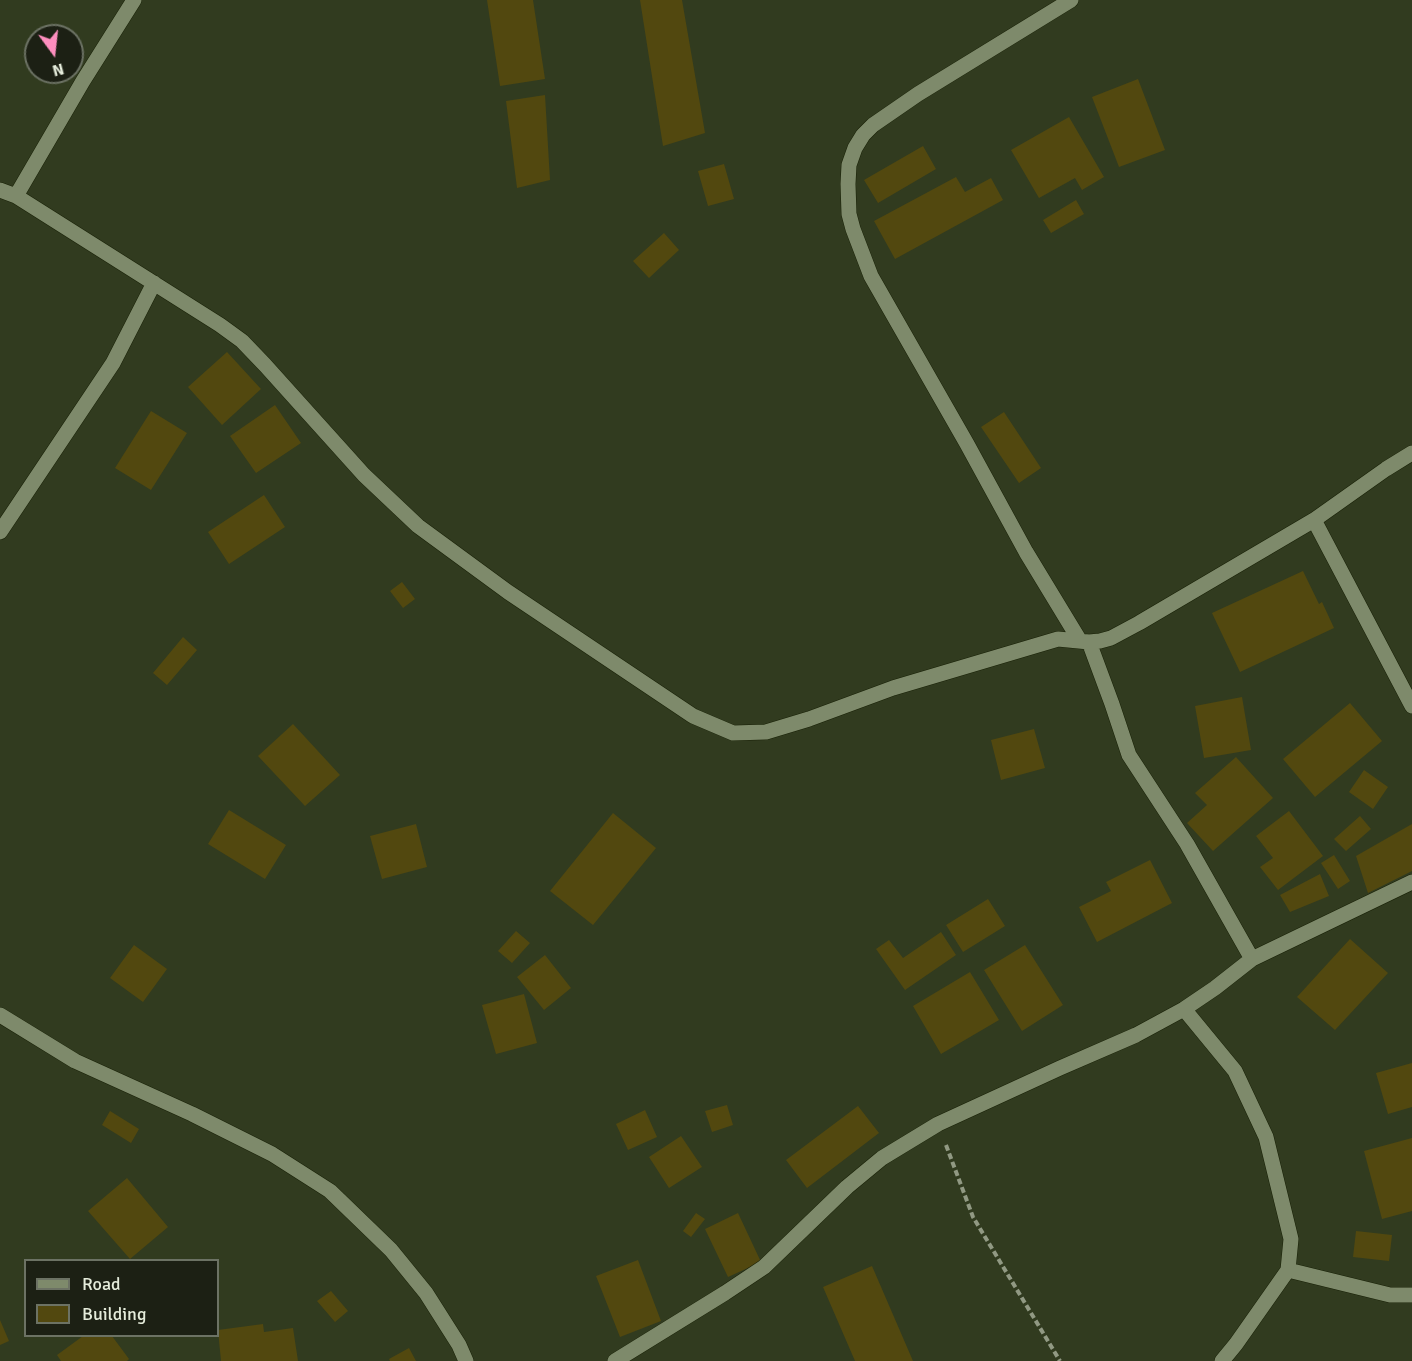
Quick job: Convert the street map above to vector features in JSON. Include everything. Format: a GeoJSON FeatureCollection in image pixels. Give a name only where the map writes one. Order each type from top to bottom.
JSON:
{"type":"FeatureCollection","features":[{"type":"Feature","properties":{"kind":"street"},"geometry":{"type":"LineString","coordinates":[[16,196],[83,81],[134,0]]}},
{"type":"Feature","properties":{"kind":"street"},"geometry":{"type":"LineString","coordinates":[[1071,0],[918,94],[873,125],[855,148],[849,165],[849,214],[871,276],[1026,552],[1084,641],[1112,704],[1129,755],[1187,844],[1252,958]]}},
{"type":"Feature","properties":{"kind":"street"},"geometry":{"type":"LineString","coordinates":[[0,190],[16,196],[242,341],[364,475],[418,526],[508,592],[693,716],[733,733],[766,732],[893,688],[1058,639],[1100,641],[1111,638],[1314,520],[1412,453]]}},
{"type":"Feature","properties":{"kind":"street"},"geometry":{"type":"LineString","coordinates":[[0,532],[113,363],[154,283]]}},
{"type":"Feature","properties":{"kind":"street"},"geometry":{"type":"LineString","coordinates":[[1314,520],[1412,706]]}},
{"type":"Feature","properties":{"kind":"street"},"geometry":{"type":"LineString","coordinates":[[615,1361],[764,1267],[847,1187],[882,1158],[938,1124],[1136,1035],[1184,1010],[1252,958],[1412,882]]}},
{"type":"Feature","properties":{"kind":"street"},"geometry":{"type":"LineString","coordinates":[[1184,1010],[1235,1071],[1266,1137],[1291,1239],[1288,1270],[1222,1361]]}},
{"type":"Feature","properties":{"kind":"street"},"geometry":{"type":"LineString","coordinates":[[0,1015],[75,1061],[192,1114],[272,1154],[330,1191],[391,1250],[426,1293],[459,1345],[466,1361]]}},
{"type":"Feature","properties":{"kind":"street"},"geometry":{"type":"LineString","coordinates":[[1288,1270],[1390,1295],[1412,1295]]}},
{"type":"Feature","properties":{"kind":"path"},"geometry":{"type":"LineString","coordinates":[[938,1124],[973,1217],[1060,1361]]}},
{"type":"Feature","properties":{"kind":"building"},"geometry":{"type":"Polygon","coordinates":[[[487,0],[533,0],[545,79],[500,86],[487,0]]]}},
{"type":"Feature","properties":{"kind":"building"},"geometry":{"type":"Polygon","coordinates":[[[640,0],[682,0],[705,133],[663,146],[640,0]]]}},
{"type":"Feature","properties":{"kind":"building"},"geometry":{"type":"Polygon","coordinates":[[[1138,79],[1165,150],[1119,167],[1092,97],[1138,79]]]}},
{"type":"Feature","properties":{"kind":"building"},"geometry":{"type":"Polygon","coordinates":[[[545,95],[550,180],[517,188],[506,101],[545,95]]]}},
{"type":"Feature","properties":{"kind":"building"},"geometry":{"type":"Polygon","coordinates":[[[1069,117],[1104,177],[1082,190],[1075,178],[1039,198],[1011,150],[1069,117]]]}},
{"type":"Feature","properties":{"kind":"building"},"geometry":{"type":"Polygon","coordinates":[[[923,146],[936,169],[878,203],[864,180],[923,146]]]}},
{"type":"Feature","properties":{"kind":"building"},"geometry":{"type":"Polygon","coordinates":[[[724,164],[734,199],[708,206],[698,171],[724,164]]]}},
{"type":"Feature","properties":{"kind":"building"},"geometry":{"type":"Polygon","coordinates":[[[956,177],[965,192],[991,178],[1003,200],[895,259],[874,221],[956,177]]]}},
{"type":"Feature","properties":{"kind":"building"},"geometry":{"type":"Polygon","coordinates":[[[1076,200],[1084,214],[1051,233],[1043,220],[1076,200]]]}},
{"type":"Feature","properties":{"kind":"building"},"geometry":{"type":"Polygon","coordinates":[[[664,233],[679,250],[649,278],[633,261],[664,233]]]}},
{"type":"Feature","properties":{"kind":"building"},"geometry":{"type":"Polygon","coordinates":[[[227,352],[261,389],[222,425],[188,387],[227,352]]]}},
{"type":"Feature","properties":{"kind":"building"},"geometry":{"type":"Polygon","coordinates":[[[275,405],[301,443],[256,473],[230,436],[275,405]]]}},
{"type":"Feature","properties":{"kind":"building"},"geometry":{"type":"Polygon","coordinates":[[[151,411],[187,433],[151,490],[115,468],[151,411]]]}},
{"type":"Feature","properties":{"kind":"building"},"geometry":{"type":"Polygon","coordinates":[[[1004,412],[1041,468],[1019,483],[981,427],[1004,412]]]}},
{"type":"Feature","properties":{"kind":"building"},"geometry":{"type":"Polygon","coordinates":[[[264,495],[285,527],[229,564],[208,532],[264,495]]]}},
{"type":"Feature","properties":{"kind":"building"},"geometry":{"type":"Polygon","coordinates":[[[1303,571],[1319,604],[1322,602],[1334,628],[1240,672],[1212,613],[1303,571]]]}},
{"type":"Feature","properties":{"kind":"building"},"geometry":{"type":"Polygon","coordinates":[[[402,582],[415,599],[403,608],[390,591],[402,582]]]}},
{"type":"Feature","properties":{"kind":"building"},"geometry":{"type":"Polygon","coordinates":[[[183,637],[197,650],[167,685],[153,673],[183,637]]]}},
{"type":"Feature","properties":{"kind":"building"},"geometry":{"type":"Polygon","coordinates":[[[1242,697],[1251,750],[1204,758],[1195,706],[1242,697]]]}},
{"type":"Feature","properties":{"kind":"building"},"geometry":{"type":"Polygon","coordinates":[[[1350,703],[1382,741],[1315,797],[1283,759],[1350,703]]]}},
{"type":"Feature","properties":{"kind":"building"},"geometry":{"type":"Polygon","coordinates":[[[293,724],[340,775],[305,806],[258,756],[293,724]]]}},
{"type":"Feature","properties":{"kind":"building"},"geometry":{"type":"Polygon","coordinates":[[[1034,729],[1045,768],[1001,780],[991,740],[1034,729]]]}},
{"type":"Feature","properties":{"kind":"building"},"geometry":{"type":"Polygon","coordinates":[[[1236,757],[1273,798],[1213,851],[1187,823],[1207,805],[1195,793],[1236,757]]]}},
{"type":"Feature","properties":{"kind":"building"},"geometry":{"type":"Polygon","coordinates":[[[1364,770],[1388,787],[1373,809],[1349,792],[1364,770]]]}},
{"type":"Feature","properties":{"kind":"building"},"geometry":{"type":"Polygon","coordinates":[[[229,810],[286,845],[265,879],[208,844],[229,810]]]}},
{"type":"Feature","properties":{"kind":"building"},"geometry":{"type":"Polygon","coordinates":[[[1289,811],[1323,856],[1278,890],[1260,867],[1273,858],[1256,836],[1289,811]]]}},
{"type":"Feature","properties":{"kind":"building"},"geometry":{"type":"Polygon","coordinates":[[[613,813],[656,848],[593,925],[550,891],[613,813]]]}},
{"type":"Feature","properties":{"kind":"building"},"geometry":{"type":"Polygon","coordinates":[[[1360,816],[1371,829],[1346,851],[1334,839],[1360,816]]]}},
{"type":"Feature","properties":{"kind":"building"},"geometry":{"type":"Polygon","coordinates":[[[416,824],[427,867],[382,879],[370,836],[416,824]]]}},
{"type":"Feature","properties":{"kind":"building"},"geometry":{"type":"Polygon","coordinates":[[[1412,824],[1412,871],[1368,893],[1356,856],[1412,824]]]}},
{"type":"Feature","properties":{"kind":"building"},"geometry":{"type":"Polygon","coordinates":[[[1334,855],[1350,881],[1338,889],[1321,863],[1334,855]]]}},
{"type":"Feature","properties":{"kind":"building"},"geometry":{"type":"Polygon","coordinates":[[[1150,860],[1172,903],[1097,942],[1079,907],[1111,891],[1106,882],[1150,860]]]}},
{"type":"Feature","properties":{"kind":"building"},"geometry":{"type":"Polygon","coordinates":[[[1320,874],[1329,896],[1290,912],[1280,895],[1320,874]]]}},
{"type":"Feature","properties":{"kind":"building"},"geometry":{"type":"Polygon","coordinates":[[[988,899],[1005,926],[963,952],[946,925],[988,899]]]}},
{"type":"Feature","properties":{"kind":"building"},"geometry":{"type":"Polygon","coordinates":[[[516,931],[530,943],[512,963],[498,951],[516,931]]]}},
{"type":"Feature","properties":{"kind":"building"},"geometry":{"type":"Polygon","coordinates":[[[941,932],[956,955],[905,990],[876,949],[889,940],[903,958],[941,932]]]}},
{"type":"Feature","properties":{"kind":"building"},"geometry":{"type":"Polygon","coordinates":[[[1350,939],[1388,973],[1335,1030],[1297,997],[1350,939]]]}},
{"type":"Feature","properties":{"kind":"building"},"geometry":{"type":"Polygon","coordinates":[[[134,945],[167,969],[143,1002],[110,978],[134,945]]]}},
{"type":"Feature","properties":{"kind":"building"},"geometry":{"type":"Polygon","coordinates":[[[1025,945],[1063,1005],[1022,1031],[984,970],[1025,945]]]}},
{"type":"Feature","properties":{"kind":"building"},"geometry":{"type":"Polygon","coordinates":[[[545,955],[571,988],[544,1010],[517,977],[545,955]]]}},
{"type":"Feature","properties":{"kind":"building"},"geometry":{"type":"Polygon","coordinates":[[[970,972],[999,1020],[941,1054],[913,1006],[970,972]]]}},
{"type":"Feature","properties":{"kind":"building"},"geometry":{"type":"Polygon","coordinates":[[[524,994],[537,1043],[496,1054],[482,1005],[524,994]]]}},
{"type":"Feature","properties":{"kind":"building"},"geometry":{"type":"Polygon","coordinates":[[[1412,1063],[1412,1107],[1388,1114],[1376,1073],[1412,1063]]]}},
{"type":"Feature","properties":{"kind":"building"},"geometry":{"type":"Polygon","coordinates":[[[727,1105],[733,1125],[712,1132],[705,1111],[727,1105]]]}},
{"type":"Feature","properties":{"kind":"building"},"geometry":{"type":"Polygon","coordinates":[[[858,1106],[879,1133],[807,1188],[786,1160],[858,1106]]]}},
{"type":"Feature","properties":{"kind":"building"},"geometry":{"type":"Polygon","coordinates":[[[645,1110],[657,1137],[628,1150],[616,1124],[645,1110]]]}},
{"type":"Feature","properties":{"kind":"building"},"geometry":{"type":"Polygon","coordinates":[[[110,1111],[139,1129],[131,1143],[102,1125],[110,1111]]]}},
{"type":"Feature","properties":{"kind":"building"},"geometry":{"type":"Polygon","coordinates":[[[681,1136],[702,1167],[669,1188],[649,1157],[681,1136]]]}},
{"type":"Feature","properties":{"kind":"building"},"geometry":{"type":"Polygon","coordinates":[[[1412,1138],[1412,1211],[1382,1219],[1364,1151],[1412,1138]]]}},
{"type":"Feature","properties":{"kind":"building"},"geometry":{"type":"Polygon","coordinates":[[[127,1178],[168,1227],[130,1259],[88,1211],[127,1178]]]}},
{"type":"Feature","properties":{"kind":"building"},"geometry":{"type":"Polygon","coordinates":[[[696,1213],[705,1219],[691,1237],[683,1231],[696,1213]]]}},
{"type":"Feature","properties":{"kind":"building"},"geometry":{"type":"Polygon","coordinates":[[[738,1213],[761,1262],[728,1277],[705,1229],[738,1213]]]}},
{"type":"Feature","properties":{"kind":"building"},"geometry":{"type":"Polygon","coordinates":[[[1356,1231],[1392,1235],[1389,1261],[1353,1257],[1356,1231]]]}},
{"type":"Feature","properties":{"kind":"building"},"geometry":{"type":"Polygon","coordinates":[[[638,1260],[661,1321],[620,1337],[596,1276],[638,1260]]]}},
{"type":"Feature","properties":{"kind":"building"},"geometry":{"type":"Polygon","coordinates":[[[872,1266],[913,1361],[855,1361],[823,1287],[872,1266]]]}},
{"type":"Feature","properties":{"kind":"building"},"geometry":{"type":"Polygon","coordinates":[[[331,1291],[348,1311],[335,1322],[317,1301],[331,1291]]]}},
{"type":"Feature","properties":{"kind":"building"},"geometry":{"type":"Polygon","coordinates":[[[0,1320],[9,1341],[0,1345],[0,1320]]]}},
{"type":"Feature","properties":{"kind":"building"},"geometry":{"type":"Polygon","coordinates":[[[263,1324],[264,1332],[293,1328],[298,1361],[221,1361],[219,1330],[263,1324]]]}},
{"type":"Feature","properties":{"kind":"building"},"geometry":{"type":"Polygon","coordinates":[[[82,1337],[113,1337],[129,1359],[127,1361],[61,1361],[57,1355],[82,1337]]]}},
{"type":"Feature","properties":{"kind":"building"},"geometry":{"type":"Polygon","coordinates":[[[409,1348],[416,1361],[390,1361],[389,1359],[409,1348]]]}}]}
